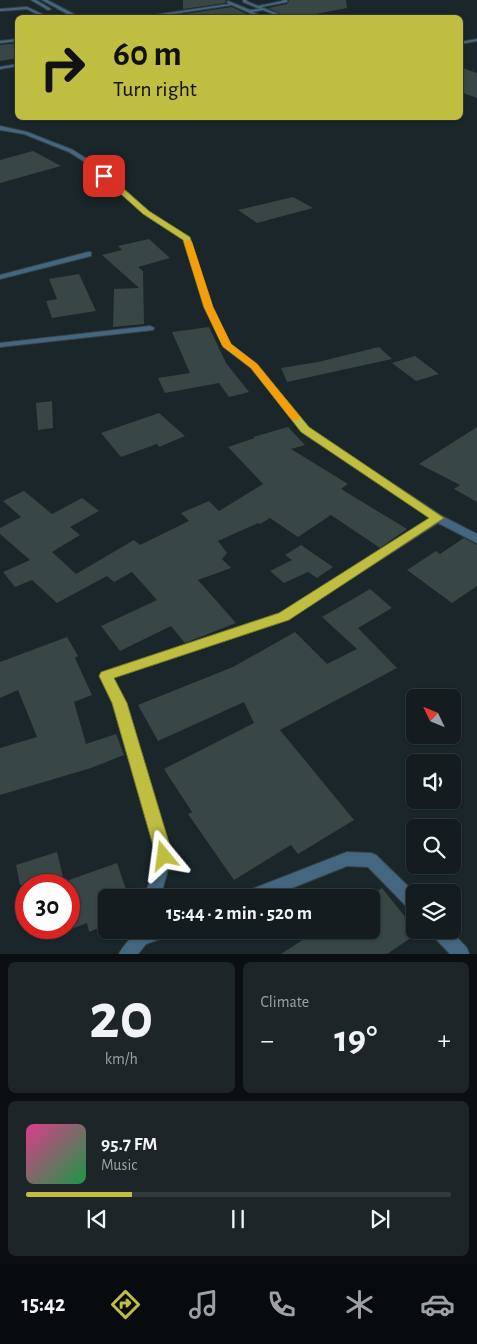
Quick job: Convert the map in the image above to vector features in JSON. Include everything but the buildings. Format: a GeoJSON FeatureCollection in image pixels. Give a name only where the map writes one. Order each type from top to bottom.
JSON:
{"type":"FeatureCollection","features":[{"type":"Feature","properties":{"kind":"street"},"geometry":{"type":"LineString","coordinates":[[33,0],[60,15]]}},
{"type":"Feature","properties":{"kind":"street"},"geometry":{"type":"LineString","coordinates":[[44,0],[72,15]]}},
{"type":"Feature","properties":{"kind":"street"},"geometry":{"type":"LineString","coordinates":[[463,42],[477,40]]}},
{"type":"Feature","properties":{"kind":"street"},"geometry":{"type":"LineString","coordinates":[[463,48],[477,46]]}},
{"type":"Feature","properties":{"kind":"street"},"geometry":{"type":"LineString","coordinates":[[0,68],[15,66]]}},
{"type":"Feature","properties":{"kind":"street"},"geometry":{"type":"LineString","coordinates":[[0,128],[25,133],[71,151],[93,165],[146,212],[187,239],[208,307],[227,345],[254,366],[305,430],[438,518],[477,539]]}},
{"type":"Feature","properties":{"kind":"street"},"geometry":{"type":"LineString","coordinates":[[0,277],[88,254]]}},
{"type":"Feature","properties":{"kind":"street"},"geometry":{"type":"LineString","coordinates":[[0,345],[150,328]]}},
{"type":"Feature","properties":{"kind":"street"},"geometry":{"type":"LineString","coordinates":[[155,889],[164,856],[119,703],[106,676],[284,616],[438,518]]}},
{"type":"Feature","properties":{"kind":"street"},"geometry":{"type":"LineString","coordinates":[[270,889],[347,859],[371,860],[406,895]]}},
{"type":"Feature","properties":{"kind":"street"},"geometry":{"type":"LineString","coordinates":[[127,954],[138,939]]}},
{"type":"Feature","properties":{"kind":"street"},"geometry":{"type":"LineString","coordinates":[[447,939],[461,954]]}},
{"type":"Feature","properties":{"kind":"lane"},"geometry":{"type":"LineString","coordinates":[[221,0],[259,15]]}},
{"type":"Feature","properties":{"kind":"lane"},"geometry":{"type":"LineString","coordinates":[[246,0],[244,1],[279,15]]}},
{"type":"Feature","properties":{"kind":"lane"},"geometry":{"type":"LineString","coordinates":[[258,7],[286,1],[283,0]]}},
{"type":"Feature","properties":{"kind":"lane"},"geometry":{"type":"LineString","coordinates":[[156,15],[232,4]]}},
{"type":"Feature","properties":{"kind":"lane"},"geometry":{"type":"LineString","coordinates":[[0,10],[27,8],[42,15]]}},
{"type":"Feature","properties":{"kind":"lane"},"geometry":{"type":"LineString","coordinates":[[250,11],[263,9]]}},
{"type":"Feature","properties":{"kind":"lane"},"geometry":{"type":"LineString","coordinates":[[0,42],[15,40]]}},
{"type":"Feature","properties":{"kind":"slow traffic"},"geometry":{"type":"LineString","coordinates":[[188,242],[208,307],[227,345],[254,366],[295,418]]}},
{"type":"Feature","properties":{"kind":"route"},"geometry":{"type":"LineString","coordinates":[[104,176],[146,212],[187,239],[208,307],[227,345],[254,366],[305,430],[438,518],[284,616],[106,676],[119,703],[164,856]]}}]}
